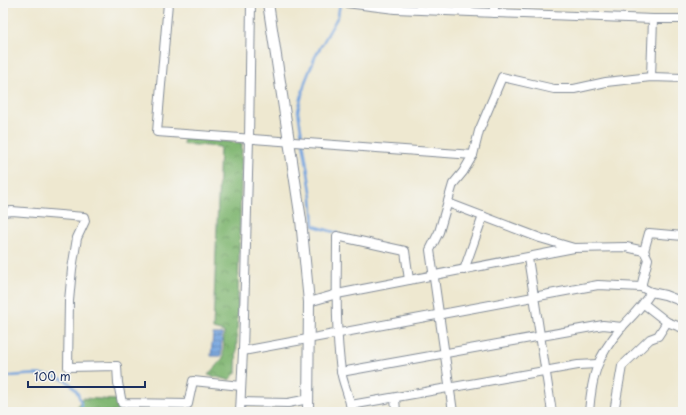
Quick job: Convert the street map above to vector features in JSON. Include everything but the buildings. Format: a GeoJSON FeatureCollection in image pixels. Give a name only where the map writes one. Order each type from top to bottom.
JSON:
{"type":"FeatureCollection","features":[{"type":"Feature","properties":{"kind":"street"},"geometry":{"type":"LineString","coordinates":[[168,3],[157,132],[473,156]]}},
{"type":"Feature","properties":{"kind":"street"},"geometry":{"type":"LineString","coordinates":[[240,412],[244,351],[250,139],[251,3]]}},
{"type":"Feature","properties":{"kind":"street"},"geometry":{"type":"LineString","coordinates":[[268,3],[301,220],[309,302],[308,412]]}},
{"type":"Feature","properties":{"kind":"street"},"geometry":{"type":"LineString","coordinates":[[346,3],[395,10],[683,19]]}},
{"type":"Feature","properties":{"kind":"street"},"geometry":{"type":"LineString","coordinates":[[494,3],[494,13]]}},
{"type":"Feature","properties":{"kind":"street"},"geometry":{"type":"LineString","coordinates":[[651,76],[653,19]]}},
{"type":"Feature","properties":{"kind":"street"},"geometry":{"type":"LineString","coordinates":[[453,412],[432,276],[430,250],[439,232],[453,184],[473,156],[478,131],[502,77],[554,89],[579,88],[606,82],[651,76],[683,78]]}},
{"type":"Feature","properties":{"kind":"street"},"geometry":{"type":"LineString","coordinates":[[448,203],[540,238],[574,248]]}},
{"type":"Feature","properties":{"kind":"street"},"geometry":{"type":"LineString","coordinates":[[3,212],[12,211],[84,217],[85,221],[77,238],[72,269],[69,301],[68,367],[117,366],[118,384],[122,403],[188,404],[192,381],[241,386]]}},
{"type":"Feature","properties":{"kind":"street"},"geometry":{"type":"LineString","coordinates":[[464,270],[483,216]]}},
{"type":"Feature","properties":{"kind":"street"},"geometry":{"type":"LineString","coordinates":[[641,287],[648,259],[644,251],[649,233],[683,236]]}},
{"type":"Feature","properties":{"kind":"street"},"geometry":{"type":"LineString","coordinates":[[409,280],[405,251],[337,236],[338,332],[341,372],[351,409],[395,398],[449,388],[590,363],[597,364]]}},
{"type":"Feature","properties":{"kind":"street"},"geometry":{"type":"LineString","coordinates":[[309,302],[338,294],[574,248],[626,247],[644,251]]}},
{"type":"Feature","properties":{"kind":"street"},"geometry":{"type":"LineString","coordinates":[[528,258],[539,337],[552,412]]}},
{"type":"Feature","properties":{"kind":"street"},"geometry":{"type":"LineString","coordinates":[[244,351],[338,332],[534,298],[598,285],[641,287],[651,292],[665,295],[683,302]]}},
{"type":"Feature","properties":{"kind":"street"},"geometry":{"type":"LineString","coordinates":[[589,412],[591,389],[597,364],[607,346],[622,327],[644,304],[651,292]]}},
{"type":"Feature","properties":{"kind":"street"},"geometry":{"type":"LineString","coordinates":[[644,304],[667,322],[683,328]]}},
{"type":"Feature","properties":{"kind":"street"},"geometry":{"type":"LineString","coordinates":[[614,412],[622,366],[650,338],[658,336],[667,322]]}},
{"type":"Feature","properties":{"kind":"street"},"geometry":{"type":"LineString","coordinates":[[341,372],[603,326],[622,327]]}},
{"type":"Feature","properties":{"kind":"street"},"geometry":{"type":"LineString","coordinates":[[241,402],[288,403],[309,398]]}},
{"type":"Feature","properties":{"kind":"street"},"geometry":{"type":"LineString","coordinates":[[395,398],[396,412]]}},
{"type":"Feature","properties":{"kind":"green space"},"geometry":{"type":"Polygon","coordinates":[[[184,138],[242,143],[236,373],[229,380],[208,375],[223,358],[224,332],[213,329],[220,147],[183,144],[184,138]]]}},
{"type":"Feature","properties":{"kind":"green space"},"geometry":{"type":"Polygon","coordinates":[[[82,398],[117,400],[123,407],[123,412],[75,412],[82,398]]]}},
{"type":"Feature","properties":{"kind":"water"},"geometry":{"type":"Polygon","coordinates":[[[213,334],[222,334],[221,356],[211,356],[213,334]]]}},
{"type":"Feature","properties":{"kind":"waterway"},"geometry":{"type":"LineString","coordinates":[[337,233],[314,226],[312,197],[298,111],[305,82],[315,57],[338,16],[340,3]]}},
{"type":"Feature","properties":{"kind":"waterway"},"geometry":{"type":"LineString","coordinates":[[3,257],[3,268]]}},
{"type":"Feature","properties":{"kind":"waterway"},"geometry":{"type":"LineString","coordinates":[[3,377],[41,375],[53,376],[64,380],[73,387],[79,397],[82,412]]}}]}
